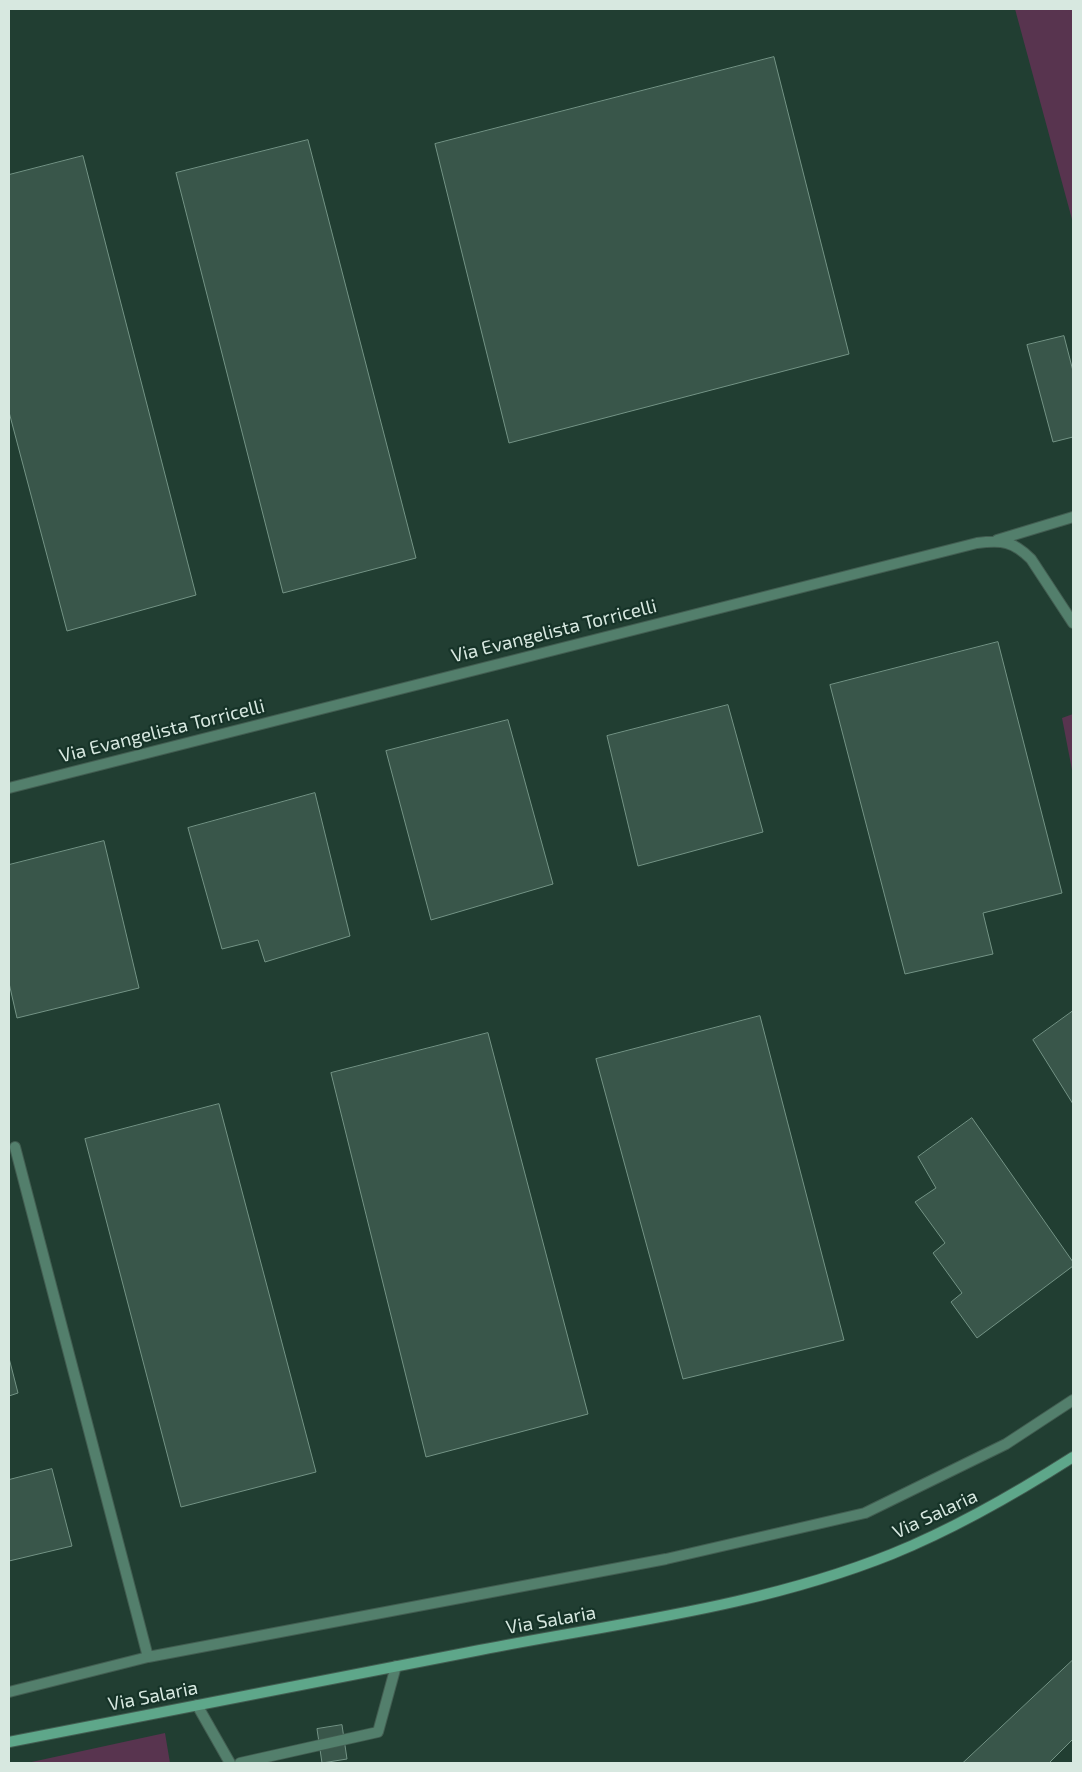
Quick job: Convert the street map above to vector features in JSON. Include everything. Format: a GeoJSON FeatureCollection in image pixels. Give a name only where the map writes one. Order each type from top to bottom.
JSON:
{"type":"FeatureCollection","features":[{"type":"Feature","properties":{"kind":"main road","name":"Via Salaria"},"geometry":{"type":"LineString","coordinates":[[9,1742],[396,1666],[641,1622],[792,1586],[881,1558],[925,1540],[1003,1501],[1073,1457]]}},
{"type":"Feature","properties":{"kind":"lane"},"geometry":{"type":"LineString","coordinates":[[994,541],[1073,516]]}},
{"type":"Feature","properties":{"kind":"lane","name":"Via Evangelista Torricelli"},"geometry":{"type":"LineString","coordinates":[[9,788],[952,548],[994,541],[1011,543],[1026,555],[1073,623]]}},
{"type":"Feature","properties":{"kind":"lane"},"geometry":{"type":"LineString","coordinates":[[15,1147],[148,1657]]}},
{"type":"Feature","properties":{"kind":"lane"},"geometry":{"type":"LineString","coordinates":[[9,1692],[148,1657],[666,1559],[865,1513],[1006,1444],[1073,1400]]}},
{"type":"Feature","properties":{"kind":"lane"},"geometry":{"type":"LineString","coordinates":[[240,1763],[378,1732],[396,1666]]}},
{"type":"Feature","properties":{"kind":"lane"},"geometry":{"type":"LineString","coordinates":[[197,1705],[230,1763]]}},
{"type":"Feature","properties":{"kind":"shaded area"},"geometry":{"type":"Polygon","coordinates":[[[1015,9],[1073,9],[1073,223],[1015,9]]]}},
{"type":"Feature","properties":{"kind":"shaded area"},"geometry":{"type":"Polygon","coordinates":[[[1073,714],[1073,775],[1062,718],[1073,714]]]}},
{"type":"Feature","properties":{"kind":"shaded area"},"geometry":{"type":"Polygon","coordinates":[[[165,1733],[170,1763],[27,1763],[165,1733]]]}},
{"type":"Feature","properties":{"kind":"building"},"geometry":{"type":"Polygon","coordinates":[[[774,57],[849,354],[509,443],[435,144],[774,57]]]}},
{"type":"Feature","properties":{"kind":"building"},"geometry":{"type":"Polygon","coordinates":[[[308,140],[416,558],[283,593],[176,173],[308,140]]]}},
{"type":"Feature","properties":{"kind":"building"},"geometry":{"type":"Polygon","coordinates":[[[83,156],[196,595],[67,631],[9,412],[9,175],[83,156]]]}},
{"type":"Feature","properties":{"kind":"building"},"geometry":{"type":"Polygon","coordinates":[[[1064,336],[1073,371],[1073,437],[1053,442],[1027,345],[1064,336]]]}},
{"type":"Feature","properties":{"kind":"building"},"geometry":{"type":"Polygon","coordinates":[[[998,642],[1062,893],[983,913],[993,954],[905,974],[830,685],[998,642]]]}},
{"type":"Feature","properties":{"kind":"building"},"geometry":{"type":"Polygon","coordinates":[[[728,705],[763,832],[638,866],[607,736],[728,705]]]}},
{"type":"Feature","properties":{"kind":"building"},"geometry":{"type":"Polygon","coordinates":[[[508,720],[553,884],[431,920],[386,751],[508,720]]]}},
{"type":"Feature","properties":{"kind":"building"},"geometry":{"type":"Polygon","coordinates":[[[315,793],[350,936],[265,962],[258,940],[222,949],[188,828],[315,793]]]}},
{"type":"Feature","properties":{"kind":"building"},"geometry":{"type":"Polygon","coordinates":[[[104,841],[139,988],[17,1018],[9,983],[9,865],[104,841]]]}},
{"type":"Feature","properties":{"kind":"building"},"geometry":{"type":"Polygon","coordinates":[[[1073,1011],[1073,1104],[1033,1040],[1073,1011]]]}},
{"type":"Feature","properties":{"kind":"building"},"geometry":{"type":"Polygon","coordinates":[[[760,1016],[844,1340],[683,1379],[596,1059],[760,1016]]]}},
{"type":"Feature","properties":{"kind":"building"},"geometry":{"type":"Polygon","coordinates":[[[488,1033],[588,1414],[426,1457],[331,1073],[488,1033]]]}},
{"type":"Feature","properties":{"kind":"building"},"geometry":{"type":"Polygon","coordinates":[[[219,1104],[316,1472],[181,1507],[85,1139],[219,1104]]]}},
{"type":"Feature","properties":{"kind":"building"},"geometry":{"type":"Polygon","coordinates":[[[972,1118],[1073,1262],[1073,1266],[977,1338],[951,1302],[962,1293],[933,1253],[945,1243],[915,1202],[936,1188],[918,1157],[972,1118]]]}},
{"type":"Feature","properties":{"kind":"building"},"geometry":{"type":"Polygon","coordinates":[[[9,1358],[18,1393],[9,1396],[9,1358]]]}},
{"type":"Feature","properties":{"kind":"building"},"geometry":{"type":"Polygon","coordinates":[[[52,1469],[72,1546],[9,1561],[9,1480],[52,1469]]]}},
{"type":"Feature","properties":{"kind":"building"},"geometry":{"type":"Polygon","coordinates":[[[1073,1660],[1073,1739],[1049,1763],[963,1763],[1073,1660]]]}},
{"type":"Feature","properties":{"kind":"building"},"geometry":{"type":"Polygon","coordinates":[[[342,1725],[347,1759],[322,1763],[317,1729],[342,1725]]]}}]}
